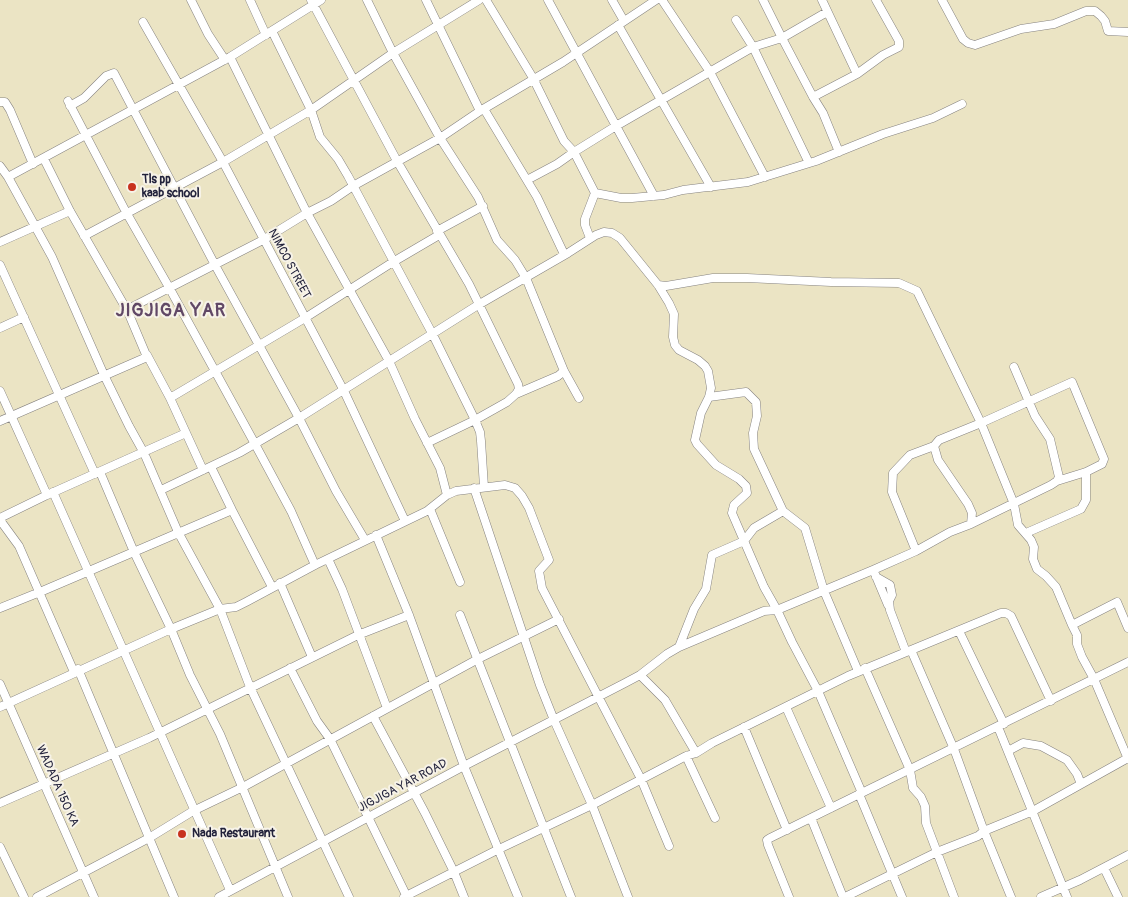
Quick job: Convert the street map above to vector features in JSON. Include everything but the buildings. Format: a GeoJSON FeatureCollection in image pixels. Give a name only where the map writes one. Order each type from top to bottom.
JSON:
{"type":"FeatureCollection","features":[{"type":"Feature","properties":{"kind":"street"},"geometry":{"type":"LineString","coordinates":[[191,0],[208,34],[228,59],[307,213],[390,362],[440,468],[447,495]]}},
{"type":"Feature","properties":{"kind":"street"},"geometry":{"type":"LineString","coordinates":[[250,0],[311,110],[320,137],[338,159],[475,420],[480,432],[484,487]]}},
{"type":"Feature","properties":{"kind":"street"},"geometry":{"type":"LineString","coordinates":[[8,177],[44,159],[132,108],[179,86],[228,59],[313,3],[321,0]]}},
{"type":"Feature","properties":{"kind":"street"},"geometry":{"type":"LineString","coordinates":[[367,0],[393,53],[440,138],[483,206],[497,240],[515,260],[526,278],[564,371],[579,398]]}},
{"type":"Feature","properties":{"kind":"street"},"geometry":{"type":"LineString","coordinates":[[426,0],[482,110],[527,180],[564,254]]}},
{"type":"Feature","properties":{"kind":"street"},"geometry":{"type":"LineString","coordinates":[[84,236],[268,136],[311,110],[393,53],[479,0]]}},
{"type":"Feature","properties":{"kind":"street"},"geometry":{"type":"LineString","coordinates":[[486,0],[533,80],[564,140],[574,152],[595,193],[586,219],[590,238]]}},
{"type":"Feature","properties":{"kind":"street"},"geometry":{"type":"LineString","coordinates":[[548,0],[654,196]]}},
{"type":"Feature","properties":{"kind":"street"},"geometry":{"type":"LineString","coordinates":[[612,0],[621,23],[661,100],[712,187]]}},
{"type":"Feature","properties":{"kind":"street"},"geometry":{"type":"LineString","coordinates":[[128,312],[134,306],[263,240],[307,213],[331,201],[352,186],[440,138],[576,53],[656,0]]}},
{"type":"Feature","properties":{"kind":"street"},"geometry":{"type":"LineString","coordinates":[[662,0],[710,72],[765,178]]}},
{"type":"Feature","properties":{"kind":"street"},"geometry":{"type":"LineString","coordinates":[[822,0],[857,74]]}},
{"type":"Feature","properties":{"kind":"street"},"geometry":{"type":"LineString","coordinates":[[814,97],[857,74],[899,47],[899,41],[876,0]]}},
{"type":"Feature","properties":{"kind":"street"},"geometry":{"type":"LineString","coordinates":[[942,0],[963,39],[975,45],[1021,29],[1054,24],[1086,11],[1095,11],[1101,16],[1105,21],[1108,31],[1128,32]]}},
{"type":"Feature","properties":{"kind":"street"},"geometry":{"type":"LineString","coordinates":[[767,1],[782,38],[823,113],[838,152]]}},
{"type":"Feature","properties":{"kind":"street"},"geometry":{"type":"LineString","coordinates":[[313,3],[397,161],[469,284],[516,378],[519,389],[508,402],[475,420],[427,442]]}},
{"type":"Feature","properties":{"kind":"street"},"geometry":{"type":"LineString","coordinates":[[527,180],[753,47],[782,38],[828,12]]}},
{"type":"Feature","properties":{"kind":"street"},"geometry":{"type":"LineString","coordinates":[[736,20],[753,47],[809,163]]}},
{"type":"Feature","properties":{"kind":"street","name":"NIMCO STREET"},"geometry":{"type":"LineString","coordinates":[[143,22],[223,162],[344,391],[405,521]]}},
{"type":"Feature","properties":{"kind":"street"},"geometry":{"type":"LineString","coordinates":[[315,565],[291,511],[126,212],[69,103],[84,98],[106,76],[114,73],[299,418],[336,492],[365,540]]}},
{"type":"Feature","properties":{"kind":"street"},"geometry":{"type":"LineString","coordinates":[[0,102],[5,102],[10,110],[32,164]]}},
{"type":"Feature","properties":{"kind":"street"},"geometry":{"type":"LineString","coordinates":[[595,193],[621,198],[654,196],[765,178],[882,134],[933,118],[962,104]]}},
{"type":"Feature","properties":{"kind":"street"},"geometry":{"type":"LineString","coordinates":[[44,159],[70,211],[128,312],[129,318],[170,398],[203,470]]}},
{"type":"Feature","properties":{"kind":"street"},"geometry":{"type":"LineString","coordinates":[[0,166],[35,225],[65,284],[104,375],[144,453],[178,532],[220,609],[250,687],[349,897]]}},
{"type":"Feature","properties":{"kind":"street"},"geometry":{"type":"LineString","coordinates":[[170,398],[305,318],[483,206]]}},
{"type":"Feature","properties":{"kind":"street"},"geometry":{"type":"LineString","coordinates":[[0,242],[70,211]]}},
{"type":"Feature","properties":{"kind":"street"},"geometry":{"type":"LineString","coordinates":[[160,490],[211,467],[255,444],[344,391],[478,305],[590,238],[604,232],[620,238],[658,285],[669,303],[674,314],[673,337],[675,345],[679,350],[698,360],[705,366],[708,372],[711,388],[701,413],[695,440],[700,449],[716,464],[739,478],[746,486],[747,493],[734,505],[732,513],[764,587],[818,691],[902,897]]}},
{"type":"Feature","properties":{"kind":"street"},"geometry":{"type":"LineString","coordinates":[[0,265],[171,628],[190,675],[220,734],[288,897]]}},
{"type":"Feature","properties":{"kind":"street"},"geometry":{"type":"LineString","coordinates":[[658,285],[666,286],[712,278],[747,278],[831,282],[900,282],[917,290],[981,423],[1014,504],[1018,525],[1026,533],[1034,547],[1033,559],[1037,570],[1046,576],[1056,588],[1077,635],[1077,644],[1082,656],[1094,679],[1128,759],[1033,811],[937,852],[844,897],[811,818]]}},
{"type":"Feature","properties":{"kind":"street"},"geometry":{"type":"LineString","coordinates":[[0,328],[24,317]]}},
{"type":"Feature","properties":{"kind":"street"},"geometry":{"type":"LineString","coordinates":[[0,421],[146,358],[147,355]]}},
{"type":"Feature","properties":{"kind":"street"},"geometry":{"type":"LineString","coordinates":[[1014,367],[1035,416],[1050,438],[1059,477],[1057,481]]}},
{"type":"Feature","properties":{"kind":"street"},"geometry":{"type":"LineString","coordinates":[[516,394],[558,376],[564,371]]}},
{"type":"Feature","properties":{"kind":"street"},"geometry":{"type":"LineString","coordinates":[[916,551],[892,492],[893,473],[910,455],[934,446],[939,440],[1072,382],[1104,459],[1102,464],[1086,472],[1086,500],[1081,509],[1026,533]]}},
{"type":"Feature","properties":{"kind":"street"},"geometry":{"type":"LineString","coordinates":[[0,391],[88,572],[123,649],[194,811],[225,894]]}},
{"type":"Feature","properties":{"kind":"street"},"geometry":{"type":"LineString","coordinates":[[709,397],[746,392],[756,402],[757,416],[753,433],[754,449],[783,511],[805,528],[824,590],[910,770],[913,788],[921,796],[925,806],[926,823],[954,897]]}},
{"type":"Feature","properties":{"kind":"street"},"geometry":{"type":"LineString","coordinates":[[174,897],[114,754],[19,546],[0,519],[50,494],[186,434]]}},
{"type":"Feature","properties":{"kind":"street"},"geometry":{"type":"LineString","coordinates":[[934,446],[938,460],[968,504],[972,513],[972,524]]}},
{"type":"Feature","properties":{"kind":"street"},"geometry":{"type":"LineString","coordinates":[[211,467],[232,510],[276,585],[312,657]]}},
{"type":"Feature","properties":{"kind":"street","name":"JIGJIGA YAR ROAD"},"geometry":{"type":"LineString","coordinates":[[225,894],[464,766],[640,675],[679,647],[764,610],[777,610],[824,590],[874,574],[950,532],[1014,504],[1057,481],[1086,472]]}},
{"type":"Feature","properties":{"kind":"street"},"geometry":{"type":"LineString","coordinates":[[4,705],[171,628],[220,609],[241,604],[315,565],[430,509],[447,495],[456,491],[505,485],[515,488],[522,496],[549,560],[539,571],[542,588],[641,779],[669,846]]}},
{"type":"Feature","properties":{"kind":"street"},"geometry":{"type":"LineString","coordinates":[[474,488],[523,637],[554,720],[592,805],[628,897]]}},
{"type":"Feature","properties":{"kind":"street"},"geometry":{"type":"LineString","coordinates":[[430,509],[460,582]]}},
{"type":"Feature","properties":{"kind":"street"},"geometry":{"type":"LineString","coordinates":[[0,608],[232,510]]}},
{"type":"Feature","properties":{"kind":"street"},"geometry":{"type":"LineString","coordinates":[[679,647],[694,609],[706,588],[712,555],[744,541],[754,528],[783,511]]}},
{"type":"Feature","properties":{"kind":"street"},"geometry":{"type":"LineString","coordinates":[[376,535],[409,615],[464,766],[518,897]]}},
{"type":"Feature","properties":{"kind":"street"},"geometry":{"type":"LineString","coordinates":[[328,559],[342,589],[387,708]]}},
{"type":"Feature","properties":{"kind":"street"},"geometry":{"type":"LineString","coordinates":[[874,574],[890,586],[892,595],[889,601],[890,610],[954,749],[1011,897]]}},
{"type":"Feature","properties":{"kind":"street"},"geometry":{"type":"LineString","coordinates":[[1072,624],[1117,602],[1128,628]]}},
{"type":"Feature","properties":{"kind":"street"},"geometry":{"type":"LineString","coordinates":[[290,668],[317,721],[330,739],[406,897],[818,691],[862,670],[1001,613],[1009,614],[1051,700]]}},
{"type":"Feature","properties":{"kind":"street"},"geometry":{"type":"LineString","coordinates":[[0,802],[160,733],[358,635],[409,615]]}},
{"type":"Feature","properties":{"kind":"street"},"geometry":{"type":"LineString","coordinates":[[460,615],[571,897]]}},
{"type":"Feature","properties":{"kind":"street"},"geometry":{"type":"LineString","coordinates":[[37,897],[478,659],[559,619]]}},
{"type":"Feature","properties":{"kind":"street"},"geometry":{"type":"LineString","coordinates":[[958,631],[1001,726],[1008,751],[1067,897]]}},
{"type":"Feature","properties":{"kind":"street"},"geometry":{"type":"LineString","coordinates":[[789,897],[767,840],[1128,662]]}},
{"type":"Feature","properties":{"kind":"street"},"geometry":{"type":"LineString","coordinates":[[640,675],[665,700],[696,753]]}},
{"type":"Feature","properties":{"kind":"street","name":"WADADA 150 KA"},"geometry":{"type":"LineString","coordinates":[[0,684],[4,705],[44,783],[94,897]]}},
{"type":"Feature","properties":{"kind":"street"},"geometry":{"type":"LineString","coordinates":[[786,707],[831,808]]}},
{"type":"Feature","properties":{"kind":"street"},"geometry":{"type":"LineString","coordinates":[[373,716],[425,813],[464,897]]}},
{"type":"Feature","properties":{"kind":"street"},"geometry":{"type":"LineString","coordinates":[[744,727],[787,830]]}},
{"type":"Feature","properties":{"kind":"street"},"geometry":{"type":"LineString","coordinates":[[1008,751],[1023,743],[1041,746],[1067,760],[1082,784]]}},
{"type":"Feature","properties":{"kind":"street"},"geometry":{"type":"LineString","coordinates":[[686,756],[715,818]]}},
{"type":"Feature","properties":{"kind":"street"},"geometry":{"type":"LineString","coordinates":[[0,847],[24,897]]}},
{"type":"Feature","properties":{"kind":"street"},"geometry":{"type":"LineString","coordinates":[[1041,897],[1128,855]]}},
{"type":"Feature","properties":{"kind":"street"},"geometry":{"type":"LineString","coordinates":[[1104,868],[1118,897]]}},
{"type":"Feature","properties":{"kind":"place","name":"Tls pp kaab school"},"geometry":{"type":"Point","coordinates":[132,187]}},
{"type":"Feature","properties":{"kind":"place","name":"Nada Restaurant"},"geometry":{"type":"Point","coordinates":[182,834]}},
{"type":"Feature","properties":{"kind":"district","name":"JIGJIGA YAR"},"geometry":{"type":"Point","coordinates":[171,311]}}]}
